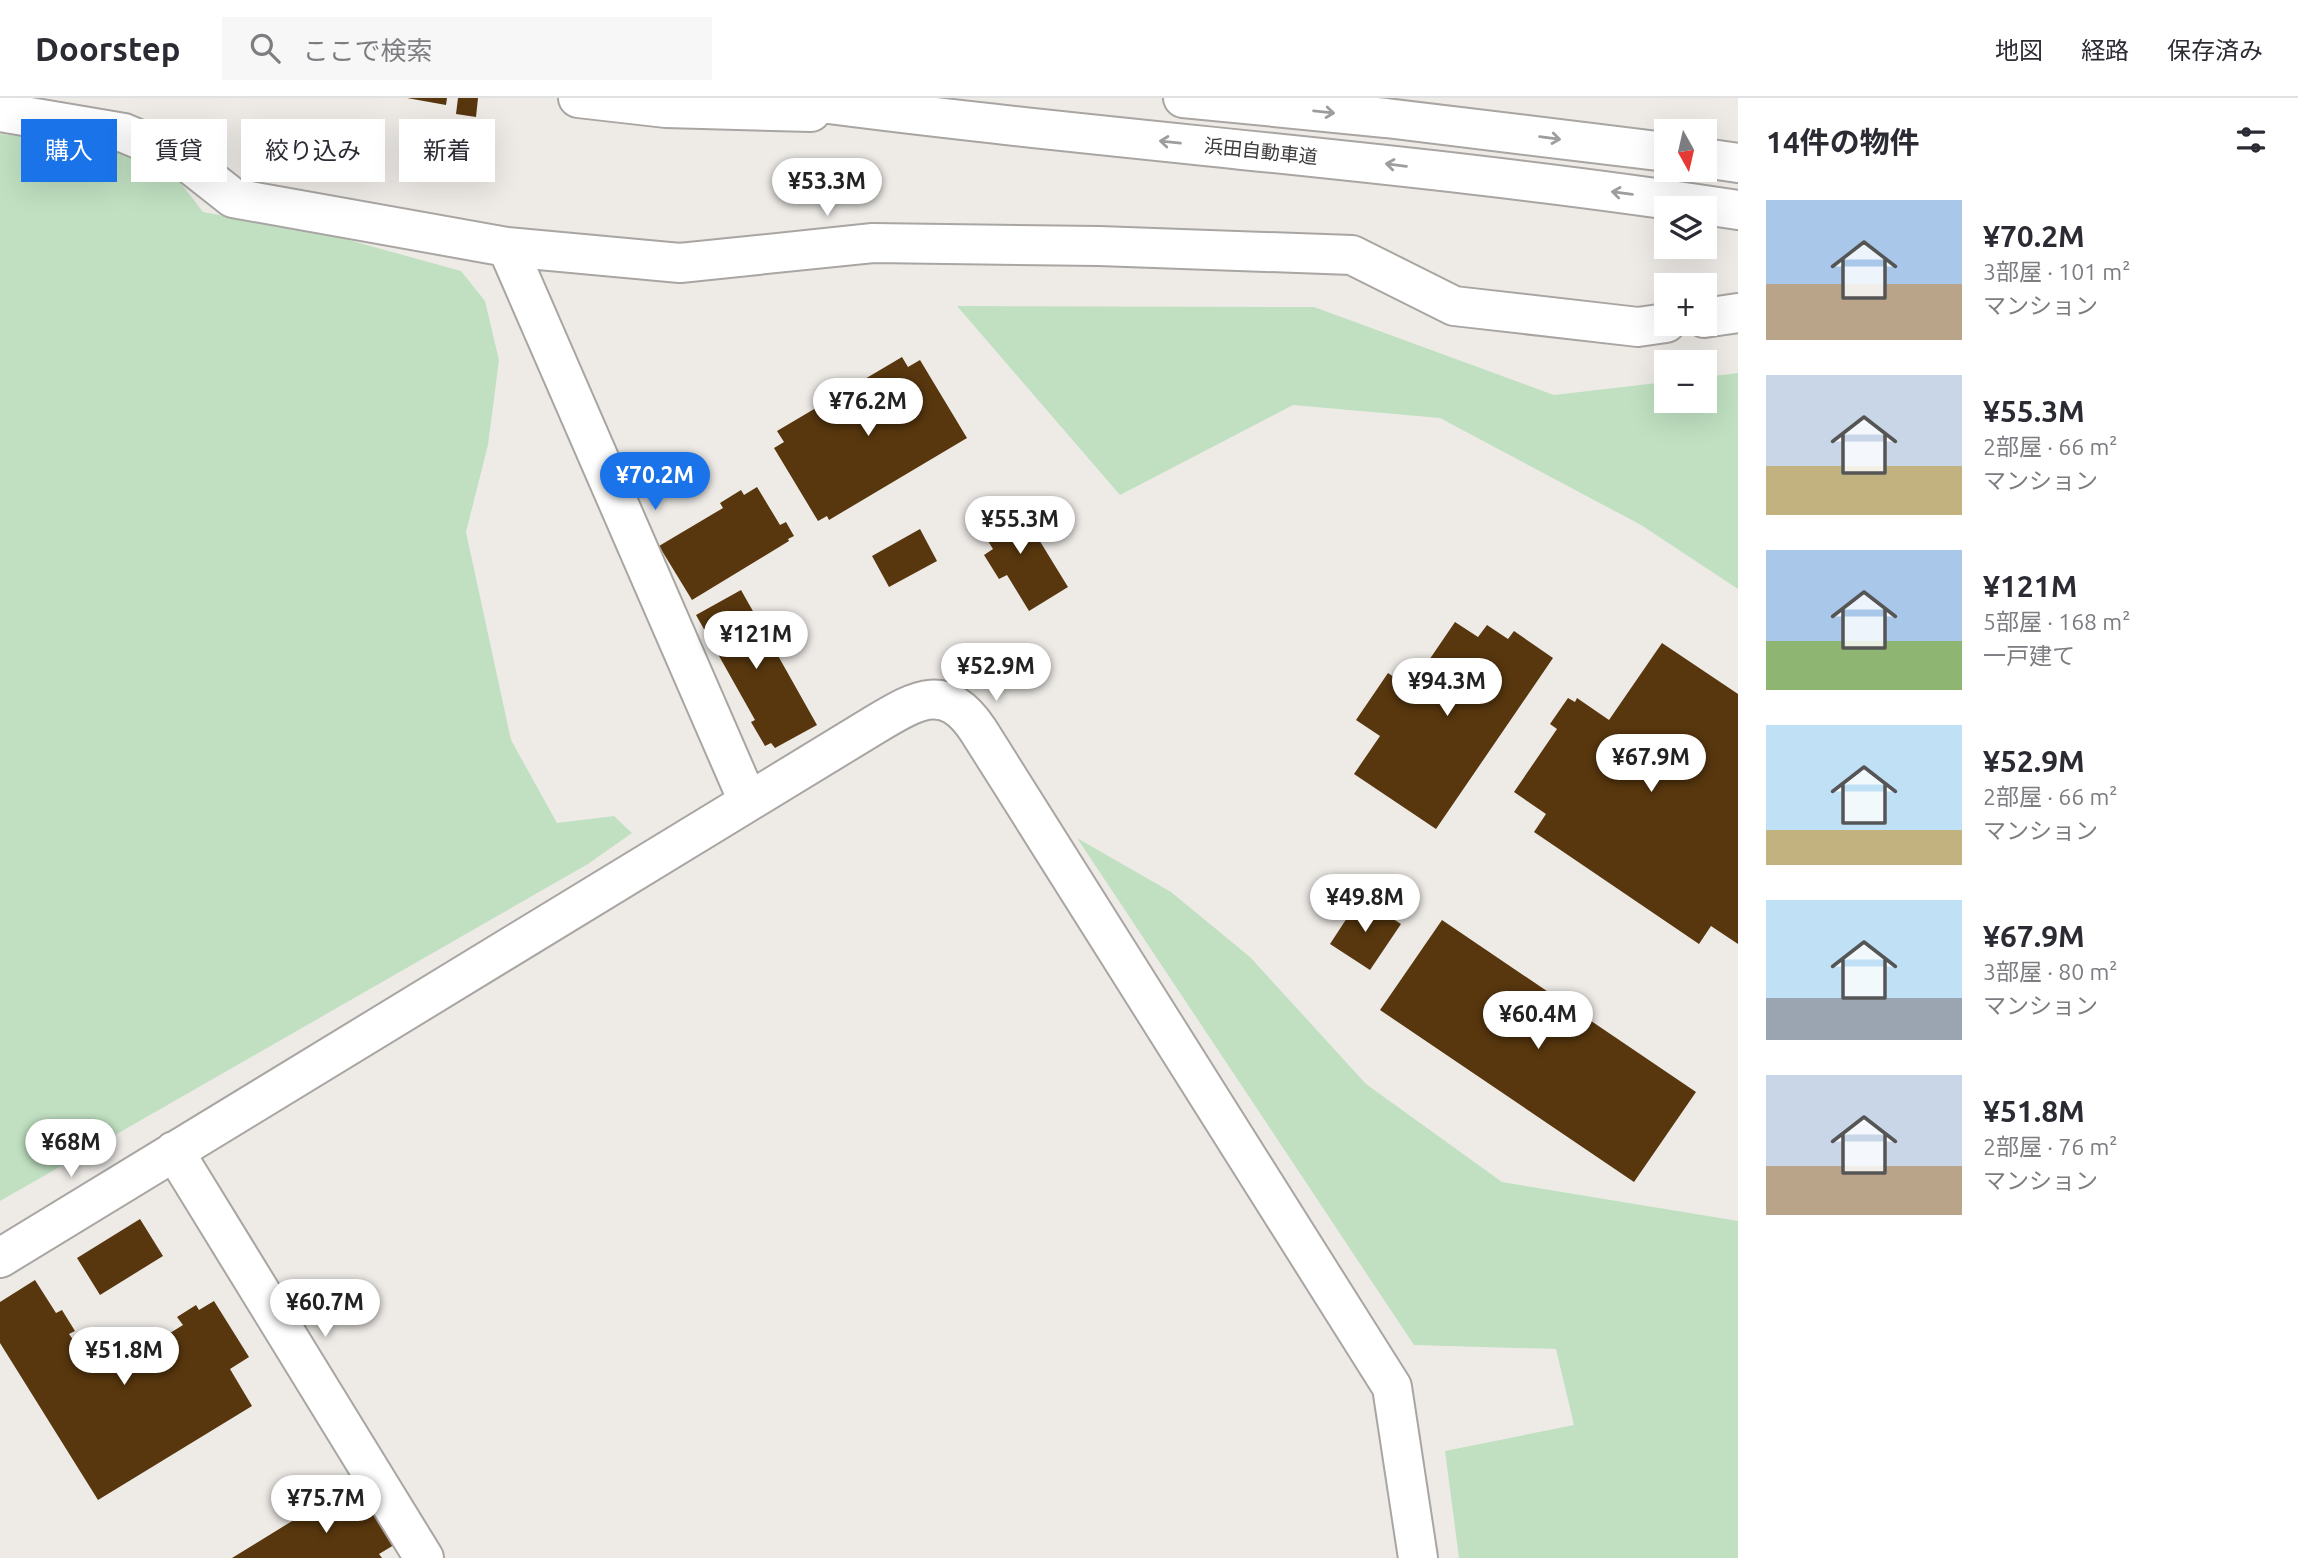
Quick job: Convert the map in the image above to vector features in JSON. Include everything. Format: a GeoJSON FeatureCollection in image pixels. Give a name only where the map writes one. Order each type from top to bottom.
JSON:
{"type":"FeatureCollection","features":[{"type":"Feature","properties":{"kind":"main road"},"geometry":{"type":"LineString","coordinates":[[578,98],[666,108],[907,115]]}},
{"type":"Feature","properties":{"kind":"main road","name":"浜田自動車道"},"geometry":{"type":"LineString","coordinates":[[783,98],[907,115],[1379,163],[1646,195],[1738,210]]}},
{"type":"Feature","properties":{"kind":"main road"},"geometry":{"type":"LineString","coordinates":[[1183,98],[1386,118],[1654,151]]}},
{"type":"Feature","properties":{"kind":"main road"},"geometry":{"type":"LineString","coordinates":[[0,112],[124,133],[181,157],[233,198],[508,247],[680,263],[873,243],[1099,246],[1352,255],[1454,306],[1638,327],[1654,325]]}},
{"type":"Feature","properties":{"kind":"main road"},"geometry":{"type":"LineString","coordinates":[[1717,160],[1738,163]]}},
{"type":"Feature","properties":{"kind":"main road"},"geometry":{"type":"LineString","coordinates":[[508,247],[748,801]]}},
{"type":"Feature","properties":{"kind":"main road"},"geometry":{"type":"LineString","coordinates":[[1717,316],[1738,313]]}},
{"type":"Feature","properties":{"kind":"main road"},"geometry":{"type":"LineString","coordinates":[[0,1258],[884,719],[920,700],[934,697],[947,701],[969,716],[1392,1387],[1418,1558]]}},
{"type":"Feature","properties":{"kind":"main road"},"geometry":{"type":"LineString","coordinates":[[174,1151],[425,1558]]}},
{"type":"Feature","properties":{"kind":"green space"},"geometry":{"type":"Polygon","coordinates":[[[0,134],[21,136],[21,182],[117,182],[117,145],[131,151],[131,182],[180,182],[203,212],[327,234],[461,271],[485,301],[499,360],[488,445],[466,532],[511,740],[557,823],[614,816],[632,833],[588,864],[0,1201],[0,134]]]}},
{"type":"Feature","properties":{"kind":"green space"},"geometry":{"type":"Polygon","coordinates":[[[957,306],[1314,307],[1554,395],[1654,383],[1654,413],[1717,413],[1717,376],[1738,373],[1738,589],[1641,525],[1440,418],[1293,405],[1120,495],[957,306]]]}},
{"type":"Feature","properties":{"kind":"green space"},"geometry":{"type":"Polygon","coordinates":[[[1077,838],[1171,892],[1250,957],[1366,1084],[1502,1182],[1738,1221],[1738,1558],[1459,1558],[1445,1451],[1574,1425],[1556,1349],[1414,1345],[1077,838]]]}},
{"type":"Feature","properties":{"kind":"building"},"geometry":{"type":"Polygon","coordinates":[[[407,98],[447,98],[446,105],[407,98]]]}},
{"type":"Feature","properties":{"kind":"building"},"geometry":{"type":"Polygon","coordinates":[[[458,98],[478,98],[476,117],[456,114],[458,98]]]}},
{"type":"Feature","properties":{"kind":"building"},"geometry":{"type":"Polygon","coordinates":[[[902,357],[908,367],[920,360],[967,438],[829,520],[827,516],[818,521],[774,448],[784,442],[777,431],[902,357]]]}},
{"type":"Feature","properties":{"kind":"building"},"geometry":{"type":"Polygon","coordinates":[[[757,487],[780,525],[786,522],[794,536],[692,600],[659,546],[723,508],[720,503],[741,490],[744,495],[757,487]]]}},
{"type":"Feature","properties":{"kind":"building"},"geometry":{"type":"Polygon","coordinates":[[[1014,499],[1068,587],[1029,611],[1007,575],[999,579],[984,555],[993,549],[976,522],[1014,499]]]}},
{"type":"Feature","properties":{"kind":"building"},"geometry":{"type":"Polygon","coordinates":[[[920,529],[937,561],[889,587],[872,556],[920,529]]]}},
{"type":"Feature","properties":{"kind":"building"},"geometry":{"type":"Polygon","coordinates":[[[741,590],[817,725],[775,748],[771,743],[765,746],[751,722],[755,720],[696,615],[741,590]]]}},
{"type":"Feature","properties":{"kind":"building"},"geometry":{"type":"Polygon","coordinates":[[[1455,622],[1478,637],[1487,625],[1508,639],[1514,631],[1553,658],[1436,829],[1354,774],[1380,736],[1356,720],[1388,673],[1410,688],[1455,622]]]}},
{"type":"Feature","properties":{"kind":"building"},"geometry":{"type":"Polygon","coordinates":[[[1662,643],[1738,694],[1738,944],[1711,926],[1699,944],[1534,832],[1546,814],[1514,792],[1557,729],[1550,724],[1568,698],[1575,702],[1577,698],[1609,720],[1662,643]]]}},
{"type":"Feature","properties":{"kind":"building"},"geometry":{"type":"Polygon","coordinates":[[[1360,898],[1401,924],[1370,970],[1330,944],[1360,898]]]}},
{"type":"Feature","properties":{"kind":"building"},"geometry":{"type":"Polygon","coordinates":[[[1442,920],[1696,1092],[1634,1182],[1380,1010],[1442,920]]]}},
{"type":"Feature","properties":{"kind":"building"},"geometry":{"type":"Polygon","coordinates":[[[140,1219],[163,1256],[100,1295],[77,1258],[140,1219]]]}},
{"type":"Feature","properties":{"kind":"building"},"geometry":{"type":"Polygon","coordinates":[[[35,1280],[56,1313],[62,1310],[75,1331],[69,1334],[76,1344],[86,1338],[99,1359],[120,1346],[128,1359],[183,1325],[177,1317],[196,1305],[199,1310],[214,1301],[249,1357],[230,1369],[252,1406],[98,1500],[0,1343],[0,1302],[35,1280]]]}},
{"type":"Feature","properties":{"kind":"building"},"geometry":{"type":"Polygon","coordinates":[[[336,1494],[344,1507],[349,1504],[352,1510],[367,1501],[394,1545],[379,1554],[382,1558],[232,1558],[336,1494]]]}}]}
